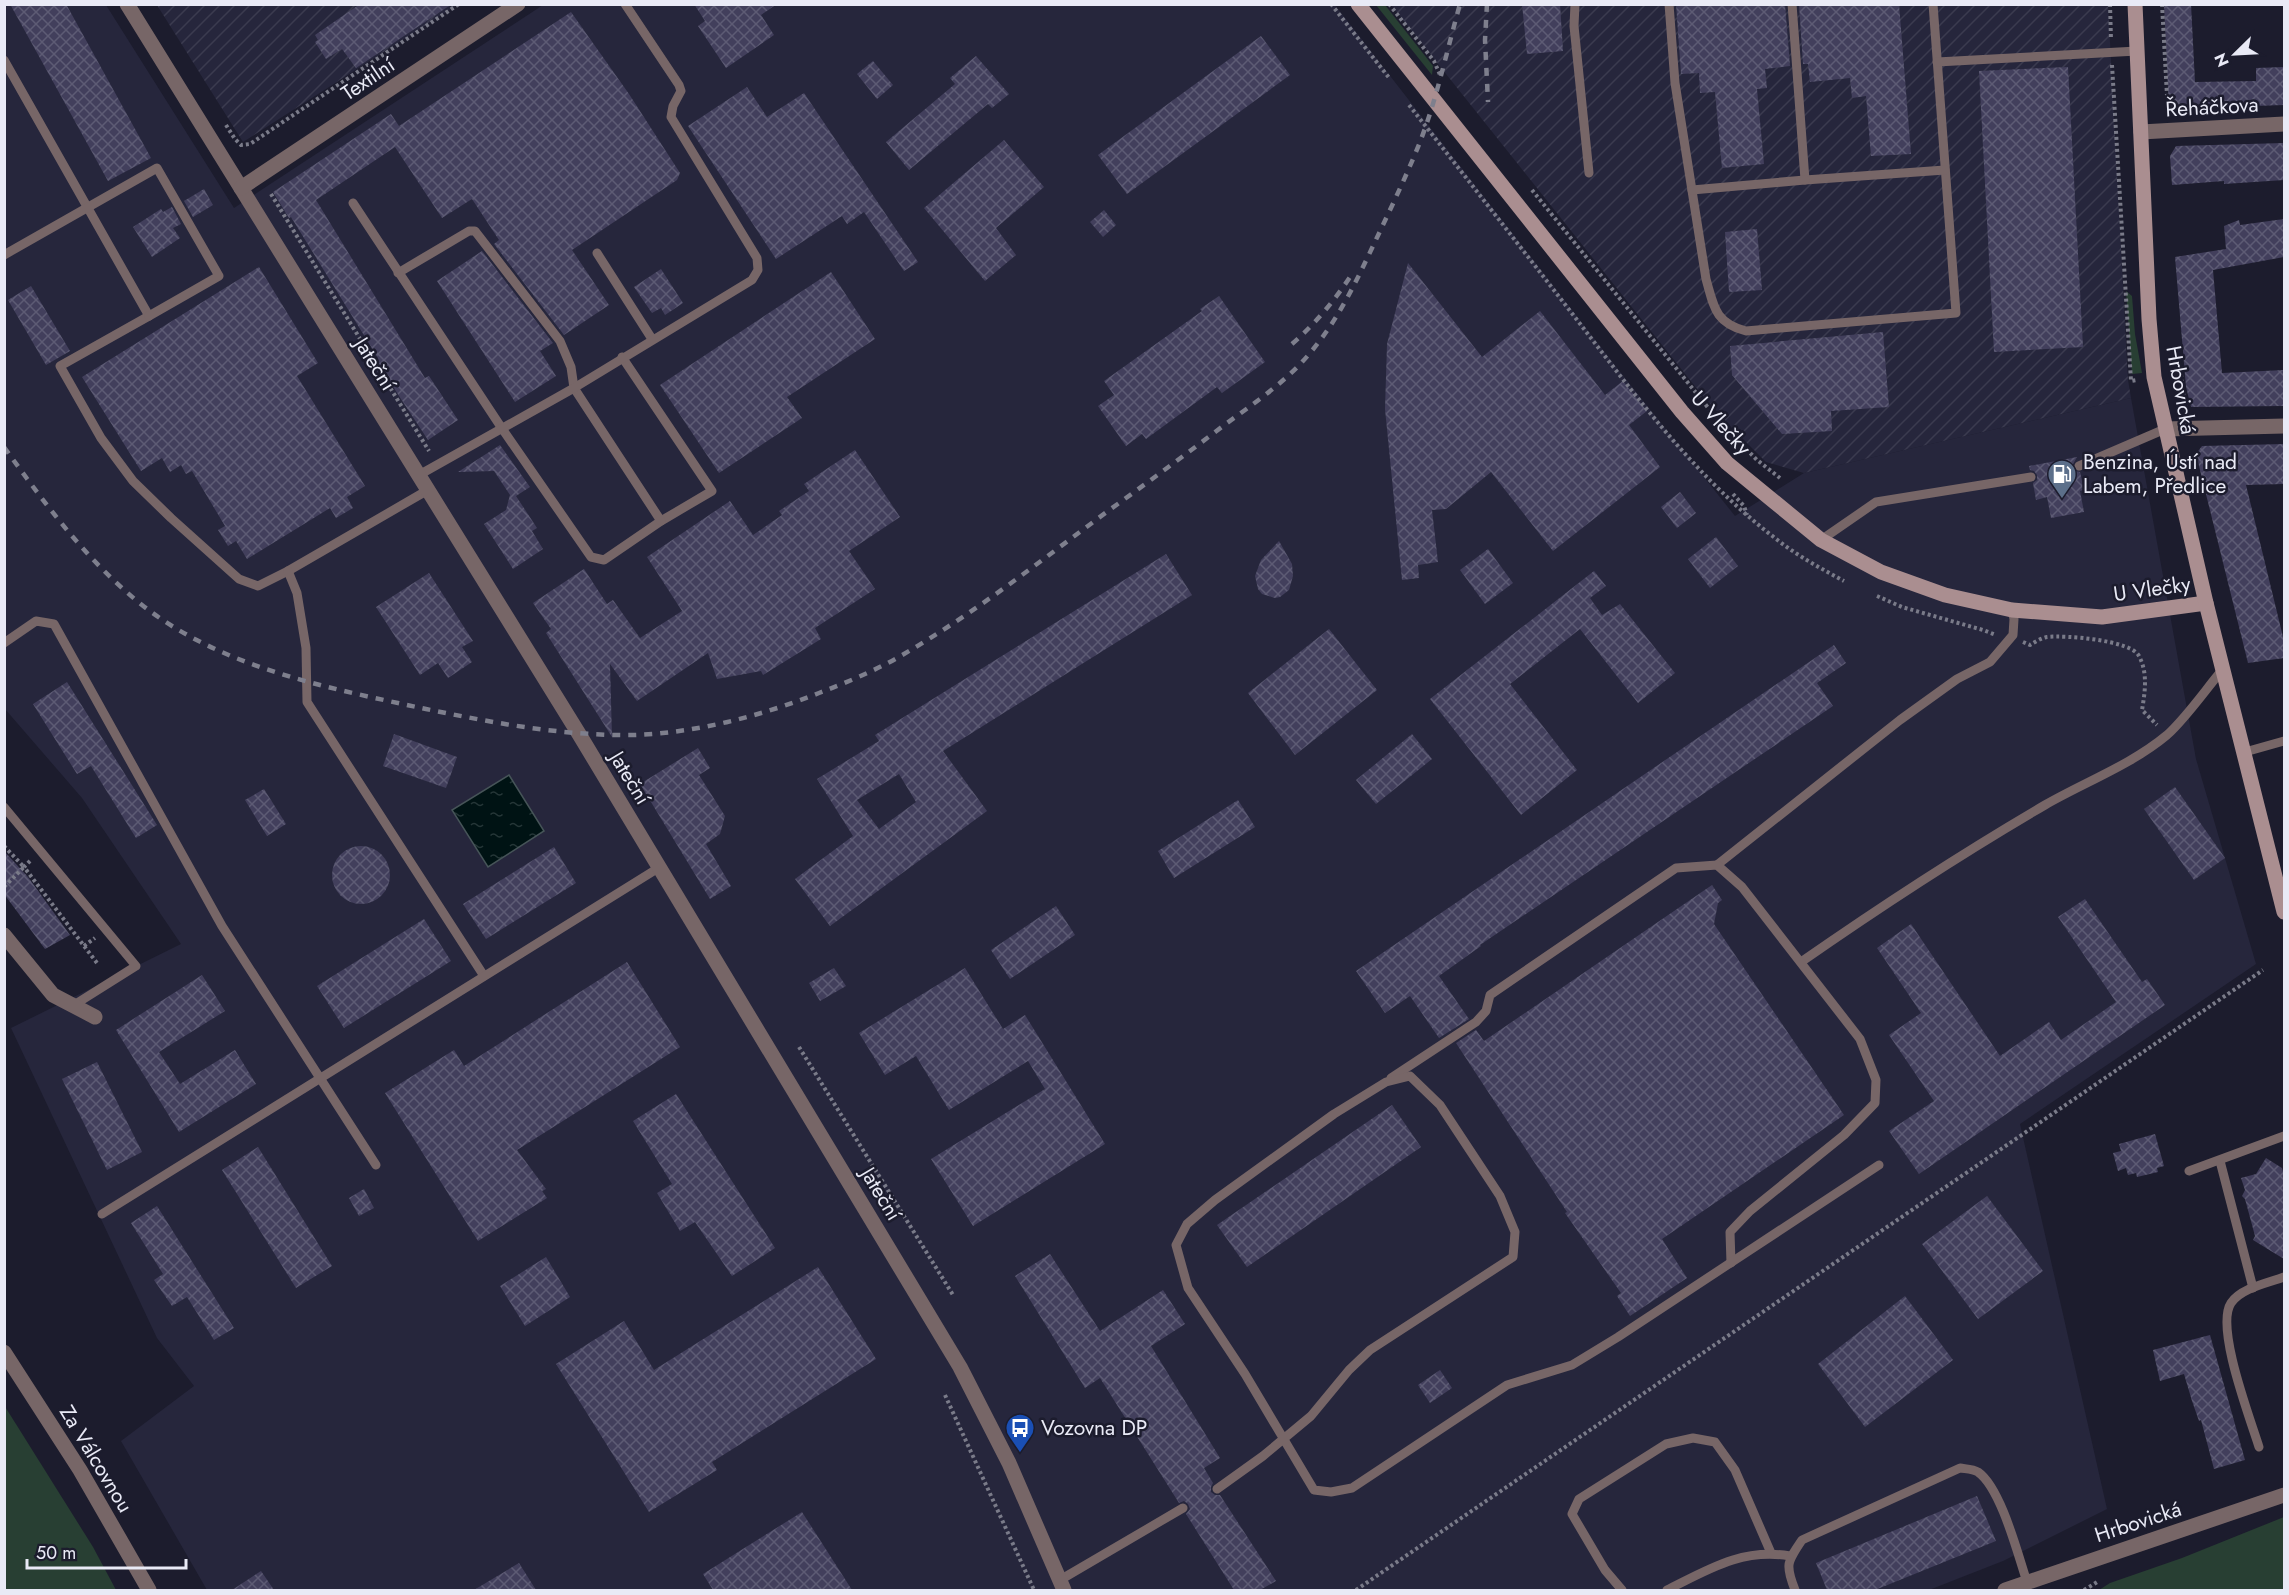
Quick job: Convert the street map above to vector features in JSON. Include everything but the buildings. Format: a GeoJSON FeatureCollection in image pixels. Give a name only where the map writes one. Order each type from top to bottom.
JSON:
{"type":"FeatureCollection","features":[{"type":"Feature","properties":{"kind":"street","name":"Jateční"},"geometry":{"type":"LineString","coordinates":[[127,4],[660,867],[960,1367],[1009,1463],[1062,1585]]}},
{"type":"Feature","properties":{"kind":"street","name":"Textilní"},"geometry":{"type":"LineString","coordinates":[[241,188],[518,4]]}},
{"type":"Feature","properties":{"kind":"street","name":"U Vlečky"},"geometry":{"type":"LineString","coordinates":[[1358,4],[1689,421],[1727,464],[1821,540],[1881,572],[1945,595],[2012,610],[2102,617],[2206,603]]}},
{"type":"Feature","properties":{"kind":"street","name":"Hrbovická"},"geometry":{"type":"LineString","coordinates":[[2135,4],[2154,377],[2206,603],[2284,912]]}},
{"type":"Feature","properties":{"kind":"street","name":"Řeháčkova"},"geometry":{"type":"LineString","coordinates":[[2141,132],[2284,124]]}},
{"type":"Feature","properties":{"kind":"street"},"geometry":{"type":"LineString","coordinates":[[2165,429],[2284,426]]}},
{"type":"Feature","properties":{"kind":"street"},"geometry":{"type":"LineString","coordinates":[[4,935],[52,995],[95,1017]]}},
{"type":"Feature","properties":{"kind":"street","name":"Za Válcovnou"},"geometry":{"type":"LineString","coordinates":[[4,1352],[80,1470],[149,1590]]}},
{"type":"Feature","properties":{"kind":"street","name":"Hrbovická"},"geometry":{"type":"LineString","coordinates":[[2005,1590],[2038,1583],[2284,1496]]}},
{"type":"Feature","properties":{"kind":"lane"},"geometry":{"type":"LineString","coordinates":[[419,475],[574,388],[752,280],[758,270],[758,258],[671,117],[681,91],[679,85],[626,4]]}},
{"type":"Feature","properties":{"kind":"lane"},"geometry":{"type":"LineString","coordinates":[[1575,4],[1574,26],[1589,173]]}},
{"type":"Feature","properties":{"kind":"lane"},"geometry":{"type":"LineString","coordinates":[[1669,4],[1675,82],[1706,279],[1714,309],[1728,326],[1746,331],[1956,313],[1933,4]]}},
{"type":"Feature","properties":{"kind":"lane"},"geometry":{"type":"LineString","coordinates":[[1792,4],[1805,180]]}},
{"type":"Feature","properties":{"kind":"lane"},"geometry":{"type":"LineString","coordinates":[[1937,62],[2138,51]]}},
{"type":"Feature","properties":{"kind":"lane"},"geometry":{"type":"LineString","coordinates":[[4,60],[149,316]]}},
{"type":"Feature","properties":{"kind":"lane"},"geometry":{"type":"LineString","coordinates":[[4,255],[157,168],[219,276],[60,366],[101,438],[133,481],[239,579],[258,586],[288,572],[428,490]]}},
{"type":"Feature","properties":{"kind":"lane"},"geometry":{"type":"LineString","coordinates":[[1692,190],[1945,170]]}},
{"type":"Feature","properties":{"kind":"lane"},"geometry":{"type":"LineString","coordinates":[[353,203],[501,427],[591,557],[603,560],[661,521],[712,491],[622,357]]}},
{"type":"Feature","properties":{"kind":"lane"},"geometry":{"type":"LineString","coordinates":[[398,273],[469,231],[475,231],[560,341],[571,367],[574,388],[661,521]]}},
{"type":"Feature","properties":{"kind":"lane"},"geometry":{"type":"LineString","coordinates":[[597,253],[652,339]]}},
{"type":"Feature","properties":{"kind":"lane"},"geometry":{"type":"LineString","coordinates":[[2079,466],[2165,429]]}},
{"type":"Feature","properties":{"kind":"lane"},"geometry":{"type":"LineString","coordinates":[[1821,540],[1876,502],[2031,477]]}},
{"type":"Feature","properties":{"kind":"lane"},"geometry":{"type":"LineString","coordinates":[[288,572],[297,593],[306,648],[307,702],[484,976]]}},
{"type":"Feature","properties":{"kind":"lane"},"geometry":{"type":"LineString","coordinates":[[1879,1165],[1572,1365],[1507,1385],[1352,1488],[1331,1492],[1314,1490],[1245,1374],[1188,1288],[1176,1245],[1187,1224],[1215,1200],[1334,1114],[1476,1022],[1486,1011],[1490,995],[1676,868],[1717,865],[1900,720],[1957,679],[1990,662],[2013,634],[2012,610]]}},
{"type":"Feature","properties":{"kind":"lane"},"geometry":{"type":"LineString","coordinates":[[4,643],[36,621],[54,624],[222,926],[376,1166]]}},
{"type":"Feature","properties":{"kind":"lane"},"geometry":{"type":"LineString","coordinates":[[1801,962],[1895,897],[2047,804],[2113,770],[2168,734],[2223,669]]}},
{"type":"Feature","properties":{"kind":"lane"},"geometry":{"type":"LineString","coordinates":[[2245,752],[2284,741]]}},
{"type":"Feature","properties":{"kind":"lane"},"geometry":{"type":"LineString","coordinates":[[4,807],[136,966],[74,1005]]}},
{"type":"Feature","properties":{"kind":"lane"},"geometry":{"type":"LineString","coordinates":[[1717,865],[1742,887],[1860,1039],[1876,1080],[1875,1103],[1844,1135],[1750,1211],[1730,1232],[1731,1263]]}},
{"type":"Feature","properties":{"kind":"lane"},"geometry":{"type":"LineString","coordinates":[[102,1214],[660,867]]}},
{"type":"Feature","properties":{"kind":"lane"},"geometry":{"type":"LineString","coordinates":[[1217,1489],[1263,1456],[1311,1416],[1370,1350],[1513,1257],[1515,1232],[1500,1196],[1440,1106],[1410,1076],[1386,1082]]}},
{"type":"Feature","properties":{"kind":"lane"},"geometry":{"type":"LineString","coordinates":[[2189,1171],[2284,1136]]}},
{"type":"Feature","properties":{"kind":"lane"},"geometry":{"type":"LineString","coordinates":[[2220,1161],[2253,1288]]}},
{"type":"Feature","properties":{"kind":"lane"},"geometry":{"type":"LineString","coordinates":[[2259,1447],[2229,1349],[2225,1328],[2226,1314],[2230,1304],[2237,1296],[2284,1277]]}},
{"type":"Feature","properties":{"kind":"lane"},"geometry":{"type":"LineString","coordinates":[[1622,1590],[1605,1570],[1572,1514],[1579,1499],[1666,1444],[1693,1438],[1715,1442],[1735,1470],[1771,1553]]}},
{"type":"Feature","properties":{"kind":"lane"},"geometry":{"type":"LineString","coordinates":[[1795,1590],[1787,1572],[1791,1556],[1802,1540],[1960,1468],[1976,1470],[1988,1482],[2038,1583]]}},
{"type":"Feature","properties":{"kind":"lane"},"geometry":{"type":"LineString","coordinates":[[1062,1585],[1183,1508]]}},
{"type":"Feature","properties":{"kind":"lane"},"geometry":{"type":"LineString","coordinates":[[1667,1590],[1717,1565],[1747,1555],[1771,1553],[1791,1556]]}},
{"type":"Feature","properties":{"kind":"path"},"geometry":{"type":"LineString","coordinates":[[226,125],[242,145],[250,144],[459,4]]}},
{"type":"Feature","properties":{"kind":"path"},"geometry":{"type":"LineString","coordinates":[[1331,4],[1390,79]]}},
{"type":"Feature","properties":{"kind":"path"},"geometry":{"type":"LineString","coordinates":[[1389,4],[1434,61],[1447,86]]}},
{"type":"Feature","properties":{"kind":"path"},"geometry":{"type":"LineString","coordinates":[[2110,4],[2131,381],[2143,379]]}},
{"type":"Feature","properties":{"kind":"path"},"geometry":{"type":"LineString","coordinates":[[2162,4],[2169,117]]}},
{"type":"Feature","properties":{"kind":"path"},"geometry":{"type":"LineString","coordinates":[[1409,105],[1628,384],[1701,471],[1747,516],[1808,561],[1844,581]]}},
{"type":"Feature","properties":{"kind":"path"},"geometry":{"type":"LineString","coordinates":[[1528,186],[1718,420],[1757,460],[1780,478]]}},
{"type":"Feature","properties":{"kind":"path"},"geometry":{"type":"LineString","coordinates":[[270,194],[429,451]]}},
{"type":"Feature","properties":{"kind":"path"},"geometry":{"type":"LineString","coordinates":[[2181,374],[2187,414]]}},
{"type":"Feature","properties":{"kind":"path"},"geometry":{"type":"LineString","coordinates":[[1701,471],[1713,474]]}},
{"type":"Feature","properties":{"kind":"path"},"geometry":{"type":"LineString","coordinates":[[1730,490],[1744,506],[1747,516]]}},
{"type":"Feature","properties":{"kind":"path"},"geometry":{"type":"LineString","coordinates":[[1877,596],[1902,607],[1983,630]]}},
{"type":"Feature","properties":{"kind":"path"},"geometry":{"type":"LineString","coordinates":[[2023,642],[2030,645],[2045,637],[2105,641],[2124,644],[2134,649],[2139,654],[2145,672],[2142,710],[2157,725]]}},
{"type":"Feature","properties":{"kind":"path"},"geometry":{"type":"LineString","coordinates":[[4,846],[24,867],[97,963]]}},
{"type":"Feature","properties":{"kind":"path"},"geometry":{"type":"LineString","coordinates":[[4,886],[24,867]]}},
{"type":"Feature","properties":{"kind":"path"},"geometry":{"type":"LineString","coordinates":[[84,946],[95,938]]}},
{"type":"Feature","properties":{"kind":"path"},"geometry":{"type":"LineString","coordinates":[[1356,1590],[2263,970]]}},
{"type":"Feature","properties":{"kind":"path"},"geometry":{"type":"LineString","coordinates":[[799,1047],[953,1295]]}},
{"type":"Feature","properties":{"kind":"path"},"geometry":{"type":"LineString","coordinates":[[945,1395],[1034,1590]]}},
{"type":"Feature","properties":{"kind":"path"},"geometry":{"type":"LineString","coordinates":[[2084,1590],[2099,1581]]}},
{"type":"Feature","properties":{"kind":"shaded area"},"geometry":{"type":"Polygon","coordinates":[[[4,5],[106,5],[234,208],[543,5],[1335,5],[1735,516],[1804,473],[2131,398],[2196,759],[2256,964],[2020,1124],[2107,1509],[2003,1561],[1929,1590],[207,1590],[121,1441],[194,1386],[157,1338],[11,1028],[181,944],[82,798],[5,709],[4,5]]]}},
{"type":"Feature","properties":{"kind":"shaded area"},"geometry":{"type":"Polygon","coordinates":[[[157,5],[457,5],[243,142],[157,5]]]}},
{"type":"Feature","properties":{"kind":"shaded area"},"geometry":{"type":"Polygon","coordinates":[[[1391,5],[2108,5],[2128,380],[2131,398],[1804,473],[1766,462],[1702,395],[1391,5]]]}},
{"type":"Feature","properties":{"kind":"green space"},"geometry":{"type":"Polygon","coordinates":[[[1376,5],[1385,5],[1433,66],[1432,75],[1376,5]]]}},
{"type":"Feature","properties":{"kind":"green space"},"geometry":{"type":"Polygon","coordinates":[[[2126,291],[2132,296],[2135,334],[2142,373],[2132,374],[2126,291]]]}},
{"type":"Feature","properties":{"kind":"green space"},"geometry":{"type":"Polygon","coordinates":[[[4,1405],[93,1547],[116,1590],[5,1590],[4,1405]]]}},
{"type":"Feature","properties":{"kind":"green space"},"geometry":{"type":"Polygon","coordinates":[[[2284,1517],[2284,1590],[2099,1590],[2110,1583],[2182,1558],[2284,1517]]]}},
{"type":"Feature","properties":{"kind":"water"},"geometry":{"type":"Polygon","coordinates":[[[509,775],[544,831],[488,867],[452,810],[509,775]]]}},
{"type":"Feature","properties":{"kind":"railway"},"geometry":{"type":"LineString","coordinates":[[4,447],[85,551],[142,605],[173,627],[206,645],[277,673],[352,693],[452,714],[529,728],[581,733],[657,734],[704,727],[751,716],[858,677],[924,642],[1030,569],[1257,401],[1301,364],[1329,328],[1345,301],[1409,168],[1432,108],[1460,4]]}},
{"type":"Feature","properties":{"kind":"railway"},"geometry":{"type":"LineString","coordinates":[[1487,4],[1485,40],[1488,102]]}},
{"type":"Feature","properties":{"kind":"railway"},"geometry":{"type":"LineString","coordinates":[[1292,344],[1325,311],[1352,274]]}},
{"type":"Feature","properties":{"kind":"place","name":"Benzina, Ústí nad Labem, Předlice"},"geometry":{"type":"Point","coordinates":[2062,500]}},
{"type":"Feature","properties":{"kind":"place","name":"Vozovna DP"},"geometry":{"type":"Point","coordinates":[1020,1454]}}]}
